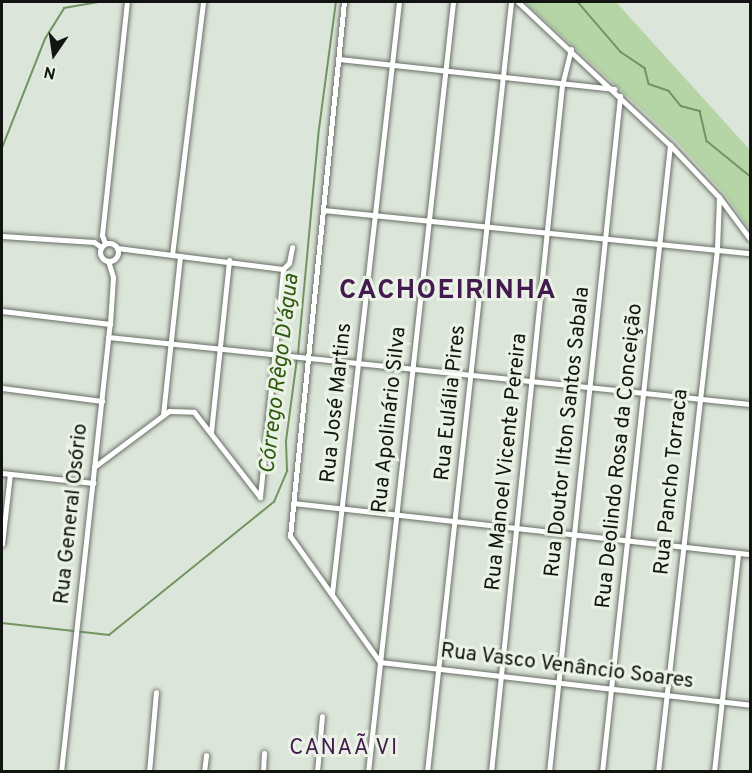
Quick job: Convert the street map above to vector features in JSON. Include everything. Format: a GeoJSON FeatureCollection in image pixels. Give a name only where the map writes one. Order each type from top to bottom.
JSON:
{"type":"FeatureCollection","features":[{"type":"Feature","properties":{"kind":"street"},"geometry":{"type":"LineString","coordinates":[[103,245],[102,235],[127,2]]}},
{"type":"Feature","properties":{"kind":"street"},"geometry":{"type":"LineString","coordinates":[[172,255],[203,2]]}},
{"type":"Feature","properties":{"kind":"street"},"geometry":{"type":"LineString","coordinates":[[344,2],[306,357],[290,536],[380,662]]}},
{"type":"Feature","properties":{"kind":"street","name":"Rua José Martins"},"geometry":{"type":"LineString","coordinates":[[332,593],[399,2]]}},
{"type":"Feature","properties":{"kind":"street","name":"Rua Apolinário Silva"},"geometry":{"type":"LineString","coordinates":[[368,771],[453,2]]}},
{"type":"Feature","properties":{"kind":"street","name":"Rua Eulália Pires"},"geometry":{"type":"LineString","coordinates":[[427,771],[511,2]]}},
{"type":"Feature","properties":{"kind":"street"},"geometry":{"type":"LineString","coordinates":[[518,2],[614,89],[670,145],[719,197],[750,240]]}},
{"type":"Feature","properties":{"kind":"street","name":"Rua Manoel Vicente Pereira"},"geometry":{"type":"LineString","coordinates":[[491,771],[562,85],[571,49]]}},
{"type":"Feature","properties":{"kind":"street"},"geometry":{"type":"LineString","coordinates":[[339,59],[614,89]]}},
{"type":"Feature","properties":{"kind":"street","name":"Rua Doutor Ilton Santos Sabala"},"geometry":{"type":"LineString","coordinates":[[549,771],[620,96]]}},
{"type":"Feature","properties":{"kind":"street","name":"Rua Deolindo Rosa da Conceição"},"geometry":{"type":"LineString","coordinates":[[602,771],[670,145]]}},
{"type":"Feature","properties":{"kind":"street","name":"Rua Pancho Torraca"},"geometry":{"type":"LineString","coordinates":[[658,771],[698,399],[717,249],[719,197]]}},
{"type":"Feature","properties":{"kind":"street"},"geometry":{"type":"LineString","coordinates":[[323,210],[604,241],[750,253]]}},
{"type":"Feature","properties":{"kind":"street"},"geometry":{"type":"LineString","coordinates":[[2,236],[94,242],[117,248],[229,260],[283,269]]}},
{"type":"Feature","properties":{"kind":"street","name":"Rua General Osório"},"geometry":{"type":"LineString","coordinates":[[61,771],[110,324],[113,277],[103,245]]}},
{"type":"Feature","properties":{"kind":"street"},"geometry":{"type":"LineString","coordinates":[[94,467],[169,411],[194,412],[260,496],[283,269],[289,262],[292,247]]}},
{"type":"Feature","properties":{"kind":"street"},"geometry":{"type":"LineString","coordinates":[[108,261],[113,259],[117,248]]}},
{"type":"Feature","properties":{"kind":"street"},"geometry":{"type":"LineString","coordinates":[[163,415],[180,256]]}},
{"type":"Feature","properties":{"kind":"street"},"geometry":{"type":"LineString","coordinates":[[212,432],[229,260]]}},
{"type":"Feature","properties":{"kind":"street"},"geometry":{"type":"LineString","coordinates":[[2,312],[110,324]]}},
{"type":"Feature","properties":{"kind":"street"},"geometry":{"type":"LineString","coordinates":[[108,337],[750,405]]}},
{"type":"Feature","properties":{"kind":"street"},"geometry":{"type":"LineString","coordinates":[[2,388],[102,401]]}},
{"type":"Feature","properties":{"kind":"street"},"geometry":{"type":"LineString","coordinates":[[2,473],[93,483]]}},
{"type":"Feature","properties":{"kind":"street"},"geometry":{"type":"LineString","coordinates":[[2,544],[10,474]]}},
{"type":"Feature","properties":{"kind":"street"},"geometry":{"type":"LineString","coordinates":[[293,503],[750,554]]}},
{"type":"Feature","properties":{"kind":"street"},"geometry":{"type":"LineString","coordinates":[[714,771],[738,553]]}},
{"type":"Feature","properties":{"kind":"street","name":"Rua Vasco Venâncio Soares"},"geometry":{"type":"LineString","coordinates":[[380,662],[750,705]]}},
{"type":"Feature","properties":{"kind":"street"},"geometry":{"type":"LineString","coordinates":[[149,771],[156,692]]}},
{"type":"Feature","properties":{"kind":"street"},"geometry":{"type":"LineString","coordinates":[[317,771],[322,716]]}},
{"type":"Feature","properties":{"kind":"street"},"geometry":{"type":"LineString","coordinates":[[263,771],[264,753]]}},
{"type":"Feature","properties":{"kind":"street"},"geometry":{"type":"LineString","coordinates":[[204,771],[206,754]]}},
{"type":"Feature","properties":{"kind":"green space"},"geometry":{"type":"Polygon","coordinates":[[[525,2],[616,2],[750,150],[750,230],[725,194],[676,141],[525,2]]]}},
{"type":"Feature","properties":{"kind":"waterway"},"geometry":{"type":"LineString","coordinates":[[2,148],[45,39],[64,8],[99,2]]}},
{"type":"Feature","properties":{"kind":"waterway","name":"Córrego Rêgo D'água"},"geometry":{"type":"LineString","coordinates":[[298,354],[319,129],[336,2]]}},
{"type":"Feature","properties":{"kind":"waterway"},"geometry":{"type":"LineString","coordinates":[[578,2],[621,52],[645,68],[649,84],[669,91],[681,106],[700,111],[707,141],[750,176]]}},
{"type":"Feature","properties":{"kind":"waterway","name":"Córrego Rêgo D'água"},"geometry":{"type":"LineString","coordinates":[[2,623],[109,635],[274,502],[287,471],[286,441],[297,359]]}},
{"type":"Feature","properties":{"kind":"district","name":"CACHOEIRINHA"},"geometry":{"type":"Point","coordinates":[448,292]}},
{"type":"Feature","properties":{"kind":"district","name":"CANAÃ VI"},"geometry":{"type":"Point","coordinates":[344,749]}}]}
